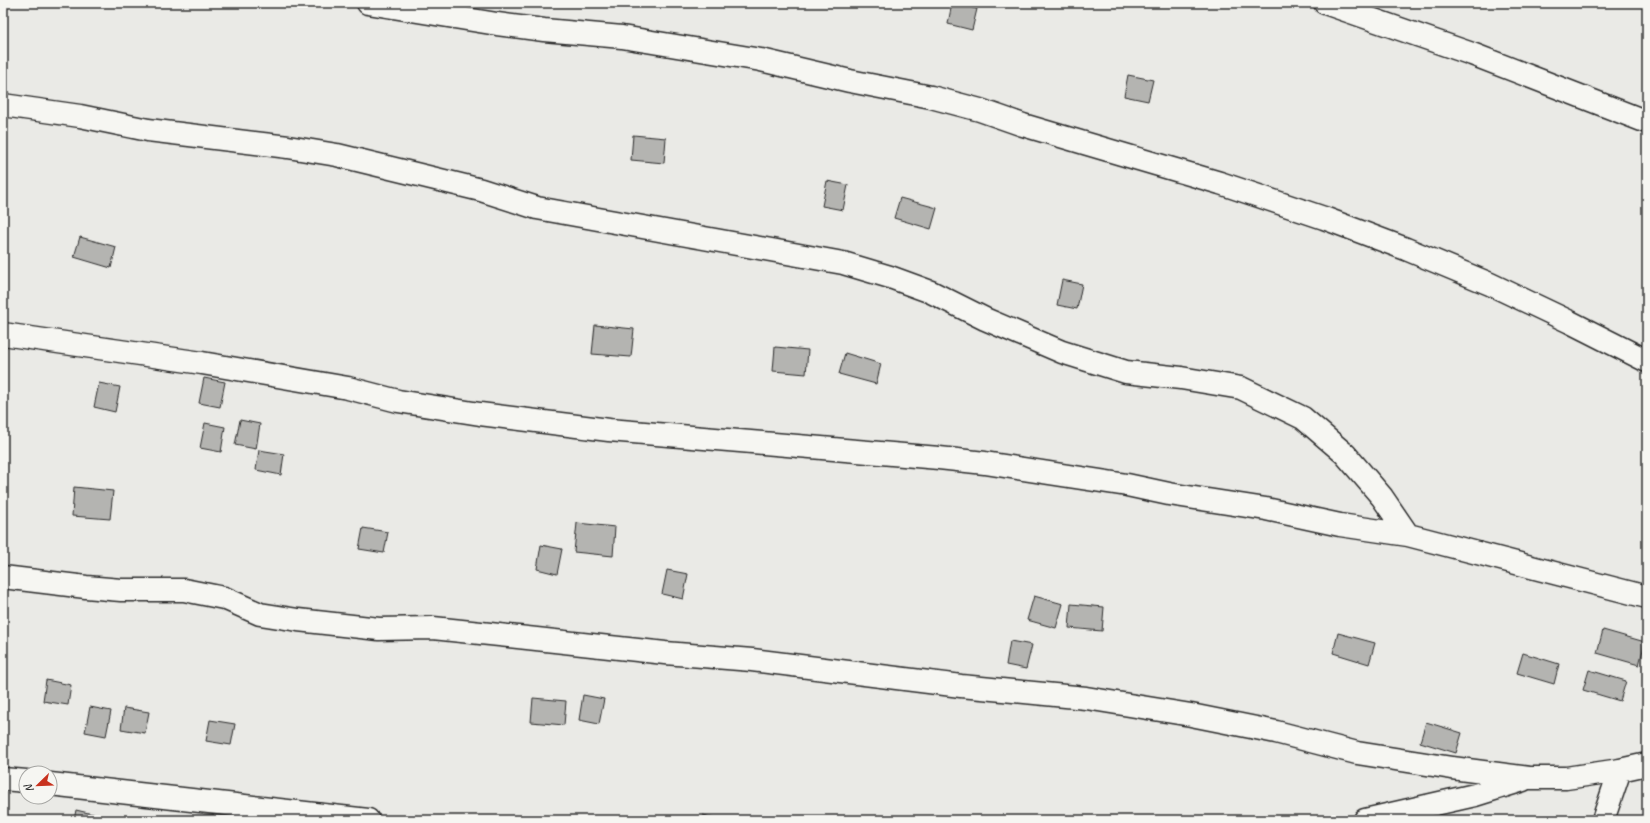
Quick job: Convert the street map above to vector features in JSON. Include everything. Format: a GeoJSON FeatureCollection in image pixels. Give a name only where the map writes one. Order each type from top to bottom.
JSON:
{"type":"FeatureCollection","features":[{"type":"Feature","properties":{"kind":"street"},"geometry":{"type":"LineString","coordinates":[[368,3],[505,25],[544,30],[622,36],[761,60],[850,81],[931,97],[980,110],[1023,125],[1220,182],[1324,218],[1406,249],[1490,284],[1647,361]]}},
{"type":"Feature","properties":{"kind":"street"},"geometry":{"type":"LineString","coordinates":[[1325,3],[1472,54],[1647,122]]}},
{"type":"Feature","properties":{"kind":"street"},"geometry":{"type":"LineString","coordinates":[[3,105],[80,116],[148,130],[288,147],[337,156],[474,188],[537,208],[829,261],[890,277],[931,292],[985,320],[1062,352],[1126,372],[1181,378],[1242,388],[1303,418],[1345,454],[1382,497],[1408,535]]}},
{"type":"Feature","properties":{"kind":"street"},"geometry":{"type":"LineString","coordinates":[[3,334],[348,388],[398,401],[480,414],[609,430],[985,463],[1266,509],[1340,525],[1408,535],[1647,597]]}},
{"type":"Feature","properties":{"kind":"street"},"geometry":{"type":"LineString","coordinates":[[3,577],[92,588],[121,590],[184,590],[224,598],[260,614],[298,620],[379,628],[433,628],[658,652],[752,660],[961,686],[1086,698],[1276,732],[1357,752],[1452,768],[1529,778],[1566,778],[1620,770],[1647,764]]}},
{"type":"Feature","properties":{"kind":"street"},"geometry":{"type":"LineString","coordinates":[[1603,820],[1620,770]]}},
{"type":"Feature","properties":{"kind":"street"},"geometry":{"type":"LineString","coordinates":[[1365,820],[1475,795],[1529,778]]}},
{"type":"Feature","properties":{"kind":"street"},"geometry":{"type":"LineString","coordinates":[[3,779],[18,780]]}},
{"type":"Feature","properties":{"kind":"street"},"geometry":{"type":"LineString","coordinates":[[58,785],[368,820]]}},
{"type":"Feature","properties":{"kind":"building"},"geometry":{"type":"Polygon","coordinates":[[[952,3],[977,9],[972,30],[948,24],[952,3]]]}},
{"type":"Feature","properties":{"kind":"building"},"geometry":{"type":"Polygon","coordinates":[[[1128,75],[1153,80],[1148,101],[1124,96],[1128,75]]]}},
{"type":"Feature","properties":{"kind":"building"},"geometry":{"type":"Polygon","coordinates":[[[633,135],[666,138],[664,163],[631,160],[633,135]]]}},
{"type":"Feature","properties":{"kind":"building"},"geometry":{"type":"Polygon","coordinates":[[[827,181],[848,185],[843,210],[822,206],[827,181]]]}},
{"type":"Feature","properties":{"kind":"building"},"geometry":{"type":"Polygon","coordinates":[[[900,198],[937,208],[931,229],[894,218],[900,198]]]}},
{"type":"Feature","properties":{"kind":"building"},"geometry":{"type":"Polygon","coordinates":[[[80,237],[116,247],[111,268],[74,257],[80,237]]]}},
{"type":"Feature","properties":{"kind":"building"},"geometry":{"type":"Polygon","coordinates":[[[1062,280],[1082,284],[1077,309],[1057,305],[1062,280]]]}},
{"type":"Feature","properties":{"kind":"building"},"geometry":{"type":"Polygon","coordinates":[[[595,325],[634,329],[631,357],[592,354],[595,325]]]}},
{"type":"Feature","properties":{"kind":"building"},"geometry":{"type":"Polygon","coordinates":[[[775,347],[808,350],[806,374],[773,371],[775,347]]]}},
{"type":"Feature","properties":{"kind":"building"},"geometry":{"type":"Polygon","coordinates":[[[845,353],[881,364],[876,384],[839,374],[845,353]]]}},
{"type":"Feature","properties":{"kind":"building"},"geometry":{"type":"Polygon","coordinates":[[[204,378],[225,382],[220,407],[199,403],[204,378]]]}},
{"type":"Feature","properties":{"kind":"building"},"geometry":{"type":"Polygon","coordinates":[[[99,383],[120,387],[115,412],[94,407],[99,383]]]}},
{"type":"Feature","properties":{"kind":"building"},"geometry":{"type":"Polygon","coordinates":[[[240,420],[260,424],[256,449],[235,445],[240,420]]]}},
{"type":"Feature","properties":{"kind":"building"},"geometry":{"type":"Polygon","coordinates":[[[205,423],[225,427],[221,452],[200,448],[205,423]]]}},
{"type":"Feature","properties":{"kind":"building"},"geometry":{"type":"Polygon","coordinates":[[[259,450],[284,454],[281,475],[256,470],[259,450]]]}},
{"type":"Feature","properties":{"kind":"building"},"geometry":{"type":"Polygon","coordinates":[[[74,487],[113,491],[110,519],[72,516],[74,487]]]}},
{"type":"Feature","properties":{"kind":"building"},"geometry":{"type":"Polygon","coordinates":[[[577,523],[615,527],[613,556],[574,552],[577,523]]]}},
{"type":"Feature","properties":{"kind":"building"},"geometry":{"type":"Polygon","coordinates":[[[363,528],[388,532],[384,553],[359,549],[363,528]]]}},
{"type":"Feature","properties":{"kind":"building"},"geometry":{"type":"Polygon","coordinates":[[[541,545],[562,549],[557,574],[537,569],[541,545]]]}},
{"type":"Feature","properties":{"kind":"building"},"geometry":{"type":"Polygon","coordinates":[[[667,570],[688,574],[683,599],[662,594],[667,570]]]}},
{"type":"Feature","properties":{"kind":"building"},"geometry":{"type":"Polygon","coordinates":[[[1034,596],[1063,604],[1056,628],[1027,620],[1034,596]]]}},
{"type":"Feature","properties":{"kind":"building"},"geometry":{"type":"Polygon","coordinates":[[[1071,604],[1104,607],[1102,631],[1069,628],[1071,604]]]}},
{"type":"Feature","properties":{"kind":"building"},"geometry":{"type":"Polygon","coordinates":[[[1603,630],[1645,642],[1639,665],[1597,653],[1603,630]]]}},
{"type":"Feature","properties":{"kind":"building"},"geometry":{"type":"Polygon","coordinates":[[[1338,633],[1375,643],[1369,664],[1333,653],[1338,633]]]}},
{"type":"Feature","properties":{"kind":"building"},"geometry":{"type":"Polygon","coordinates":[[[1010,641],[1032,645],[1026,669],[1006,665],[1010,641]]]}},
{"type":"Feature","properties":{"kind":"building"},"geometry":{"type":"Polygon","coordinates":[[[1523,653],[1559,664],[1554,684],[1517,673],[1523,653]]]}},
{"type":"Feature","properties":{"kind":"building"},"geometry":{"type":"Polygon","coordinates":[[[1589,670],[1626,681],[1620,701],[1583,690],[1589,670]]]}},
{"type":"Feature","properties":{"kind":"building"},"geometry":{"type":"Polygon","coordinates":[[[46,680],[71,685],[68,705],[43,701],[46,680]]]}},
{"type":"Feature","properties":{"kind":"building"},"geometry":{"type":"Polygon","coordinates":[[[583,695],[604,699],[599,724],[579,720],[583,695]]]}},
{"type":"Feature","properties":{"kind":"building"},"geometry":{"type":"Polygon","coordinates":[[[533,698],[566,701],[564,725],[531,722],[533,698]]]}},
{"type":"Feature","properties":{"kind":"building"},"geometry":{"type":"Polygon","coordinates":[[[90,707],[111,711],[106,736],[85,732],[90,707]]]}},
{"type":"Feature","properties":{"kind":"building"},"geometry":{"type":"Polygon","coordinates":[[[124,708],[149,712],[145,733],[121,729],[124,708]]]}},
{"type":"Feature","properties":{"kind":"building"},"geometry":{"type":"Polygon","coordinates":[[[210,720],[235,724],[231,745],[206,741],[210,720]]]}},
{"type":"Feature","properties":{"kind":"building"},"geometry":{"type":"Polygon","coordinates":[[[1426,722],[1462,733],[1456,753],[1420,742],[1426,722]]]}},
{"type":"Feature","properties":{"kind":"building"},"geometry":{"type":"Polygon","coordinates":[[[76,810],[97,815],[95,820],[74,820],[76,810]]]}},
{"type":"Feature","properties":{"kind":"building"},"geometry":{"type":"Polygon","coordinates":[[[703,815],[724,820],[702,820],[703,815]]]}}]}
